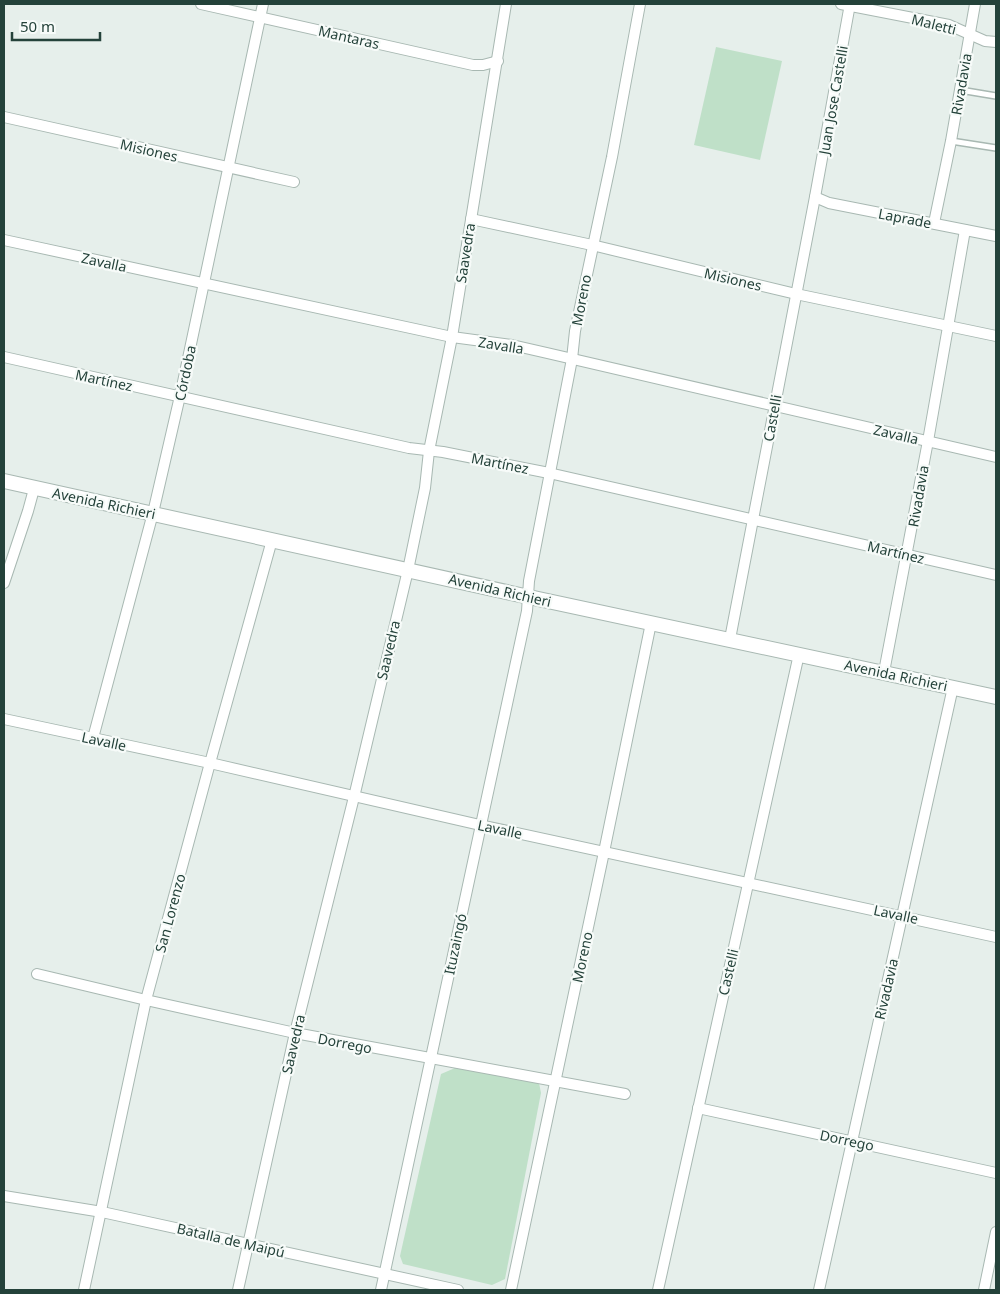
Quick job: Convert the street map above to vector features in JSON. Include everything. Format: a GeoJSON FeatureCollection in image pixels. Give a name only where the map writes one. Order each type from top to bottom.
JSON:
{"type":"FeatureCollection","features":[{"type":"Feature","properties":{"kind":"street","name":"Mantaras"},"geometry":{"type":"LineString","coordinates":[[201,4],[473,65],[483,65],[498,60]]}},
{"type":"Feature","properties":{"kind":"street","name":"Córdoba"},"geometry":{"type":"LineString","coordinates":[[93,738],[153,513],[180,396],[263,4]]}},
{"type":"Feature","properties":{"kind":"street","name":"Saavedra"},"geometry":{"type":"LineString","coordinates":[[238,1290],[294,1033],[354,797],[408,570],[452,337],[506,4]]}},
{"type":"Feature","properties":{"kind":"street","name":"Moreno"},"geometry":{"type":"LineString","coordinates":[[528,597],[528,581],[572,359],[575,331],[612,157],[640,4]]}},
{"type":"Feature","properties":{"kind":"street","name":"Maletti"},"geometry":{"type":"LineString","coordinates":[[847,4],[949,26],[985,41],[996,42]]}},
{"type":"Feature","properties":{"kind":"street","name":"Juan Jose Castelli"},"geometry":{"type":"LineString","coordinates":[[815,197],[847,4]]}},
{"type":"Feature","properties":{"kind":"street","name":"Rivadavia"},"geometry":{"type":"LineString","coordinates":[[934,223],[951,141],[974,4]]}},
{"type":"Feature","properties":{"kind":"street","name":"Misiones"},"geometry":{"type":"LineString","coordinates":[[4,117],[294,182]]}},
{"type":"Feature","properties":{"kind":"street","name":"Laprade"},"geometry":{"type":"LineString","coordinates":[[815,197],[829,203],[996,236]]}},
{"type":"Feature","properties":{"kind":"street","name":"Castelli"},"geometry":{"type":"LineString","coordinates":[[730,639],[815,197]]}},
{"type":"Feature","properties":{"kind":"street","name":"Misiones"},"geometry":{"type":"LineString","coordinates":[[471,219],[592,245],[796,294],[996,336]]}},
{"type":"Feature","properties":{"kind":"street","name":"Rivadavia"},"geometry":{"type":"LineString","coordinates":[[884,672],[928,441],[965,230]]}},
{"type":"Feature","properties":{"kind":"street","name":"Zavalla"},"geometry":{"type":"LineString","coordinates":[[4,240],[452,337],[512,345],[996,457]]}},
{"type":"Feature","properties":{"kind":"street","name":"Martínez"},"geometry":{"type":"LineString","coordinates":[[4,357],[409,448],[443,452],[549,473],[996,575]]}},
{"type":"Feature","properties":{"kind":"street","name":"Avenida Richieri"},"geometry":{"type":"LineString","coordinates":[[4,482],[996,697]]}},
{"type":"Feature","properties":{"kind":"street"},"geometry":{"type":"LineString","coordinates":[[4,583],[34,489]]}},
{"type":"Feature","properties":{"kind":"street","name":"San Lorenzo"},"geometry":{"type":"LineString","coordinates":[[84,1290],[146,1000],[272,540]]}},
{"type":"Feature","properties":{"kind":"street","name":"Ituzaingó"},"geometry":{"type":"LineString","coordinates":[[381,1290],[527,611],[528,597]]}},
{"type":"Feature","properties":{"kind":"street","name":"Moreno"},"geometry":{"type":"LineString","coordinates":[[511,1290],[651,623]]}},
{"type":"Feature","properties":{"kind":"street","name":"Castelli"},"geometry":{"type":"LineString","coordinates":[[658,1290],[799,654]]}},
{"type":"Feature","properties":{"kind":"street","name":"Rivadavia"},"geometry":{"type":"LineString","coordinates":[[819,1290],[953,687]]}},
{"type":"Feature","properties":{"kind":"street","name":"Lavalle"},"geometry":{"type":"LineString","coordinates":[[4,719],[996,937]]}},
{"type":"Feature","properties":{"kind":"street","name":"Dorrego"},"geometry":{"type":"LineString","coordinates":[[37,974],[294,1033],[626,1094]]}},
{"type":"Feature","properties":{"kind":"street","name":"Dorrego"},"geometry":{"type":"LineString","coordinates":[[698,1108],[996,1173]]}},
{"type":"Feature","properties":{"kind":"street","name":"Batalla de Maipú"},"geometry":{"type":"LineString","coordinates":[[4,1196],[102,1212],[458,1290]]}},
{"type":"Feature","properties":{"kind":"street"},"geometry":{"type":"LineString","coordinates":[[984,1290],[996,1232]]}},
{"type":"Feature","properties":{"kind":"lane"},"geometry":{"type":"LineString","coordinates":[[960,90],[996,96]]}},
{"type":"Feature","properties":{"kind":"lane"},"geometry":{"type":"LineString","coordinates":[[951,141],[996,148]]}},
{"type":"Feature","properties":{"kind":"green space"},"geometry":{"type":"Polygon","coordinates":[[[716,47],[782,61],[760,160],[694,145],[716,47]]]}},
{"type":"Feature","properties":{"kind":"green space"},"geometry":{"type":"Polygon","coordinates":[[[455,1068],[539,1083],[541,1093],[505,1279],[492,1285],[403,1264],[400,1256],[441,1074],[455,1068]]]}}]}
